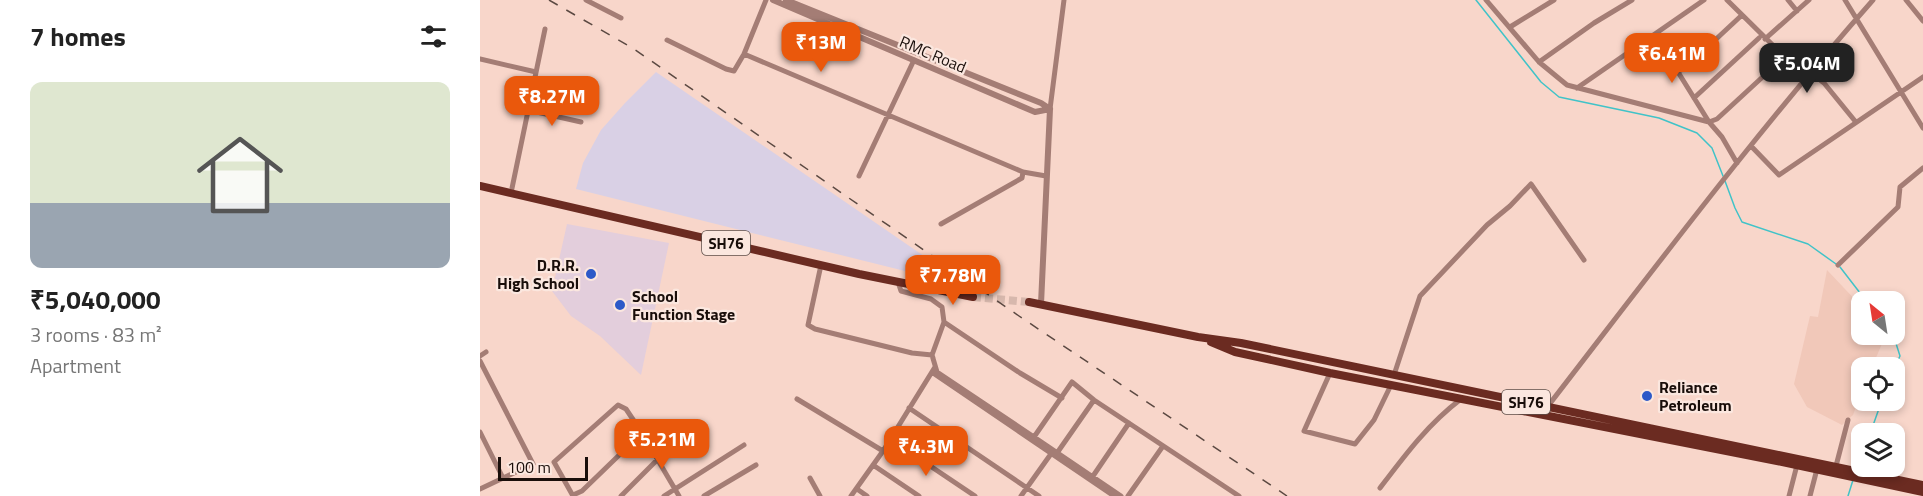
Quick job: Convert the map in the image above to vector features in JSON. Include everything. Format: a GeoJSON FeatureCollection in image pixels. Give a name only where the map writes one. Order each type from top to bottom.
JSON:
{"type":"FeatureCollection","features":[{"type":"Feature","properties":{"kind":"main road","name":"SH76"},"geometry":{"type":"LineString","coordinates":[[480,186],[822,266],[973,297]]}},
{"type":"Feature","properties":{"kind":"main road","name":"SH76"},"geometry":{"type":"LineString","coordinates":[[1029,302],[1198,338],[1241,343],[1548,406],[1836,466],[1851,472]]}},
{"type":"Feature","properties":{"kind":"main road"},"geometry":{"type":"LineString","coordinates":[[1198,338],[1234,352],[1330,373],[1817,469],[1851,473]]}},
{"type":"Feature","properties":{"kind":"main road"},"geometry":{"type":"LineString","coordinates":[[1382,383],[1385,373]]}},
{"type":"Feature","properties":{"kind":"main road"},"geometry":{"type":"LineString","coordinates":[[1866,477],[1923,492]]}},
{"type":"Feature","properties":{"kind":"main road","name":"SH76"},"geometry":{"type":"LineString","coordinates":[[1874,477],[1923,485]]}},
{"type":"Feature","properties":{"kind":"street"},"geometry":{"type":"LineString","coordinates":[[586,0],[621,18]]}},
{"type":"Feature","properties":{"kind":"street"},"geometry":{"type":"LineString","coordinates":[[666,40],[734,71],[744,54],[766,0]]}},
{"type":"Feature","properties":{"kind":"street","name":"RMC Road"},"geometry":{"type":"LineString","coordinates":[[772,0],[1035,112],[1050,110]]}},
{"type":"Feature","properties":{"kind":"street"},"geometry":{"type":"LineString","coordinates":[[1041,304],[1050,110],[1064,0]]}},
{"type":"Feature","properties":{"kind":"street"},"geometry":{"type":"LineString","coordinates":[[1510,27],[1554,0]]}},
{"type":"Feature","properties":{"kind":"street"},"geometry":{"type":"LineString","coordinates":[[1539,62],[1594,23],[1632,0]]}},
{"type":"Feature","properties":{"kind":"street"},"geometry":{"type":"LineString","coordinates":[[1578,88],[1704,0]]}},
{"type":"Feature","properties":{"kind":"street"},"geometry":{"type":"LineString","coordinates":[[1727,0],[1762,39],[1806,78]]}},
{"type":"Feature","properties":{"kind":"street"},"geometry":{"type":"LineString","coordinates":[[1788,0],[1797,11]]}},
{"type":"Feature","properties":{"kind":"street"},"geometry":{"type":"LineString","coordinates":[[1694,98],[1809,0]]}},
{"type":"Feature","properties":{"kind":"street"},"geometry":{"type":"LineString","coordinates":[[1845,0],[1923,128]]}},
{"type":"Feature","properties":{"kind":"street"},"geometry":{"type":"LineString","coordinates":[[1546,416],[1548,406],[1721,183],[1810,72],[1873,0]]}},
{"type":"Feature","properties":{"kind":"street"},"geometry":{"type":"LineString","coordinates":[[1906,0],[1923,21]]}},
{"type":"Feature","properties":{"kind":"street","name":"RMC Road"},"geometry":{"type":"LineString","coordinates":[[790,1],[1041,103],[1050,110]]}},
{"type":"Feature","properties":{"kind":"street"},"geometry":{"type":"LineString","coordinates":[[1488,1],[1539,62],[1567,85],[1709,122],[1717,119],[1781,60]]}},
{"type":"Feature","properties":{"kind":"street"},"geometry":{"type":"LineString","coordinates":[[1677,72],[1685,68],[1742,15]]}},
{"type":"Feature","properties":{"kind":"street"},"geometry":{"type":"LineString","coordinates":[[511,193],[545,29]]}},
{"type":"Feature","properties":{"kind":"street"},"geometry":{"type":"LineString","coordinates":[[1655,34],[1677,72],[1737,163]]}},
{"type":"Feature","properties":{"kind":"street"},"geometry":{"type":"LineString","coordinates":[[744,54],[1023,172],[1046,176]]}},
{"type":"Feature","properties":{"kind":"street"},"geometry":{"type":"LineString","coordinates":[[480,59],[536,72]]}},
{"type":"Feature","properties":{"kind":"street"},"geometry":{"type":"LineString","coordinates":[[859,176],[914,60]]}},
{"type":"Feature","properties":{"kind":"street"},"geometry":{"type":"LineString","coordinates":[[1810,72],[1824,83],[1855,121]]}},
{"type":"Feature","properties":{"kind":"street"},"geometry":{"type":"LineString","coordinates":[[1751,146],[1779,175],[1855,121],[1923,77]]}},
{"type":"Feature","properties":{"kind":"street"},"geometry":{"type":"LineString","coordinates":[[528,110],[581,122]]}},
{"type":"Feature","properties":{"kind":"street"},"geometry":{"type":"LineString","coordinates":[[1838,265],[1898,207],[1900,187],[1923,168]]}},
{"type":"Feature","properties":{"kind":"street"},"geometry":{"type":"LineString","coordinates":[[941,224],[1022,178],[1023,172]]}},
{"type":"Feature","properties":{"kind":"street"},"geometry":{"type":"LineString","coordinates":[[1394,375],[1420,296],[1487,225],[1531,184],[1584,260]]}},
{"type":"Feature","properties":{"kind":"street"},"geometry":{"type":"LineString","coordinates":[[822,266],[808,325],[883,346],[932,356]]}},
{"type":"Feature","properties":{"kind":"street"},"geometry":{"type":"LineString","coordinates":[[851,496],[883,451],[935,369],[932,356],[944,321],[942,307],[932,299],[901,291],[898,282]]}},
{"type":"Feature","properties":{"kind":"street"},"geometry":{"type":"LineString","coordinates":[[944,321],[1020,373],[1062,398]]}},
{"type":"Feature","properties":{"kind":"street"},"geometry":{"type":"LineString","coordinates":[[932,356],[937,372],[1032,438]]}},
{"type":"Feature","properties":{"kind":"street"},"geometry":{"type":"LineString","coordinates":[[480,362],[533,464],[480,489]]}},
{"type":"Feature","properties":{"kind":"street"},"geometry":{"type":"LineString","coordinates":[[1330,373],[1305,431],[1354,444],[1374,420],[1391,385]]}},
{"type":"Feature","properties":{"kind":"street"},"geometry":{"type":"LineString","coordinates":[[933,374],[1054,452],[1114,496]]}},
{"type":"Feature","properties":{"kind":"street"},"geometry":{"type":"LineString","coordinates":[[1032,438],[1072,382],[1094,400],[1239,496]]}},
{"type":"Feature","properties":{"kind":"street"},"geometry":{"type":"LineString","coordinates":[[797,399],[883,451]]}},
{"type":"Feature","properties":{"kind":"street"},"geometry":{"type":"LineString","coordinates":[[1380,488],[1421,434],[1461,399]]}},
{"type":"Feature","properties":{"kind":"street"},"geometry":{"type":"LineString","coordinates":[[1021,496],[1094,400]]}},
{"type":"Feature","properties":{"kind":"street"},"geometry":{"type":"LineString","coordinates":[[642,433],[582,491],[573,496],[554,462],[618,405],[626,409],[642,433],[679,496]]}},
{"type":"Feature","properties":{"kind":"street"},"geometry":{"type":"LineString","coordinates":[[909,408],[1039,496]]}},
{"type":"Feature","properties":{"kind":"street"},"geometry":{"type":"LineString","coordinates":[[1836,466],[1848,420]]}},
{"type":"Feature","properties":{"kind":"street"},"geometry":{"type":"LineString","coordinates":[[1092,479],[1129,423]]}},
{"type":"Feature","properties":{"kind":"street"},"geometry":{"type":"LineString","coordinates":[[621,496],[688,429]]}},
{"type":"Feature","properties":{"kind":"street"},"geometry":{"type":"LineString","coordinates":[[480,432],[503,478]]}},
{"type":"Feature","properties":{"kind":"street"},"geometry":{"type":"LineString","coordinates":[[890,439],[975,496]]}},
{"type":"Feature","properties":{"kind":"street"},"geometry":{"type":"LineString","coordinates":[[664,496],[744,445]]}},
{"type":"Feature","properties":{"kind":"street"},"geometry":{"type":"LineString","coordinates":[[1128,496],[1163,446]]}},
{"type":"Feature","properties":{"kind":"street"},"geometry":{"type":"LineString","coordinates":[[704,496],[756,465]]}},
{"type":"Feature","properties":{"kind":"street"},"geometry":{"type":"LineString","coordinates":[[873,465],[919,496]]}},
{"type":"Feature","properties":{"kind":"street"},"geometry":{"type":"LineString","coordinates":[[1790,496],[1797,465]]}},
{"type":"Feature","properties":{"kind":"street"},"geometry":{"type":"LineString","coordinates":[[1810,496],[1817,469]]}},
{"type":"Feature","properties":{"kind":"street"},"geometry":{"type":"LineString","coordinates":[[810,478],[820,496]]}},
{"type":"Feature","properties":{"kind":"street"},"geometry":{"type":"LineString","coordinates":[[1092,479],[1121,496]]}},
{"type":"Feature","properties":{"kind":"street"},"geometry":{"type":"LineString","coordinates":[[857,489],[867,496]]}},
{"type":"Feature","properties":{"kind":"shaded area"},"geometry":{"type":"Polygon","coordinates":[[[656,72],[953,276],[953,283],[576,189],[583,163],[601,130],[656,72]]]}},
{"type":"Feature","properties":{"kind":"shaded area"},"geometry":{"type":"Polygon","coordinates":[[[567,224],[669,243],[641,375],[600,336],[571,316],[552,291],[567,224]]]}},
{"type":"Feature","properties":{"kind":"shaded area"},"geometry":{"type":"Polygon","coordinates":[[[1827,270],[1851,295],[1851,345],[1881,345],[1876,357],[1851,357],[1851,411],[1854,411],[1842,425],[1807,407],[1794,384],[1810,316],[1818,317],[1827,270]]]}},
{"type":"Feature","properties":{"kind":"waterway"},"geometry":{"type":"LineString","coordinates":[[1476,0],[1541,82],[1559,97],[1659,118],[1697,133],[1712,148],[1723,176]]}},
{"type":"Feature","properties":{"kind":"waterway"},"geometry":{"type":"LineString","coordinates":[[1725,181],[1742,222],[1808,244],[1836,264]]}},
{"type":"Feature","properties":{"kind":"waterway"},"geometry":{"type":"LineString","coordinates":[[1840,267],[1859,291]]}},
{"type":"Feature","properties":{"kind":"waterway"},"geometry":{"type":"LineString","coordinates":[[1896,345],[1900,357]]}},
{"type":"Feature","properties":{"kind":"waterway"},"geometry":{"type":"LineString","coordinates":[[1874,423],[1878,411]]}},
{"type":"Feature","properties":{"kind":"waterway"},"geometry":{"type":"LineString","coordinates":[[1848,496],[1853,480]]}},
{"type":"Feature","properties":{"kind":"tunnel"},"geometry":{"type":"LineString","coordinates":[[973,297],[1029,302]]}},
{"type":"Feature","properties":{"kind":"railway"},"geometry":{"type":"LineString","coordinates":[[549,0],[634,49],[1019,316],[1287,496]]}},
{"type":"Feature","properties":{"kind":"place","name":"D.R.R. High School"},"geometry":{"type":"Point","coordinates":[591,274]}},
{"type":"Feature","properties":{"kind":"place","name":"School Function Stage"},"geometry":{"type":"Point","coordinates":[620,305]}},
{"type":"Feature","properties":{"kind":"place","name":"Reliance Petroleum"},"geometry":{"type":"Point","coordinates":[1647,396]}}]}
